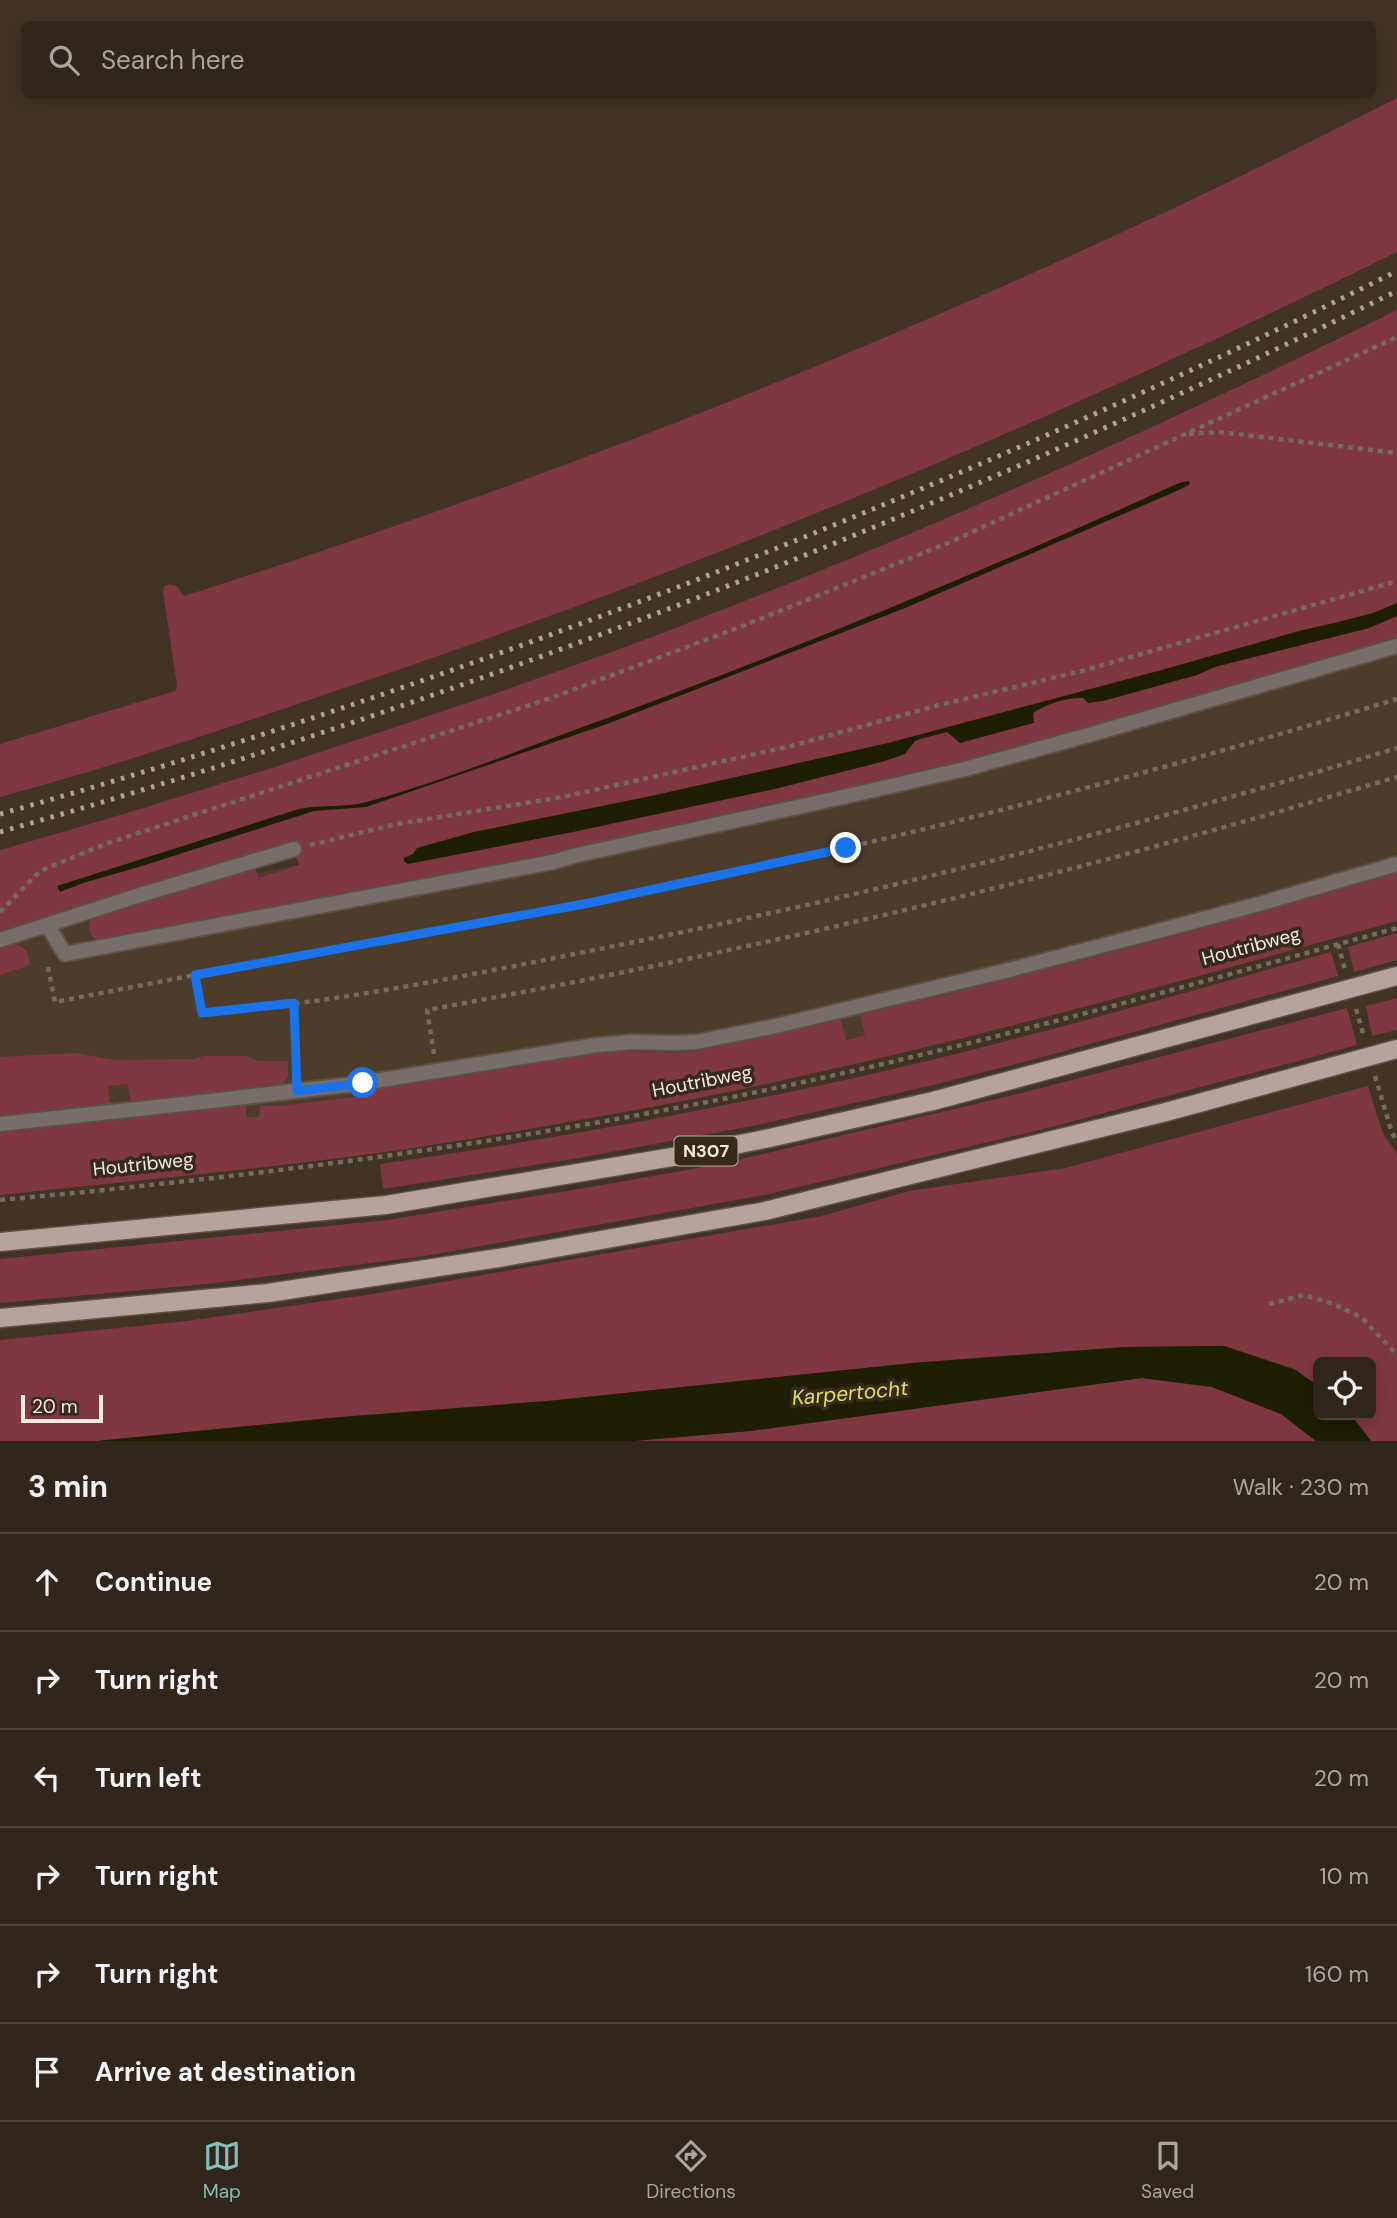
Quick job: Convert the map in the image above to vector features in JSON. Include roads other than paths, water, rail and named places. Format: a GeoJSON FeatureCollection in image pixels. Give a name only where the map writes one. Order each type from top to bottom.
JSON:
{"type":"FeatureCollection","features":[{"type":"Feature","properties":{"kind":"main road","name":"N307"},"geometry":{"type":"LineString","coordinates":[[0,1242],[386,1205],[678,1156],[933,1101],[1397,976]]}},
{"type":"Feature","properties":{"kind":"main road"},"geometry":{"type":"LineString","coordinates":[[0,1318],[268,1293],[505,1257],[765,1211],[1153,1115],[1397,1049]]}},
{"type":"Feature","properties":{"kind":"lane"},"geometry":{"type":"LineString","coordinates":[[47,925],[65,954],[553,862],[965,769],[1397,646]]}},
{"type":"Feature","properties":{"kind":"lane"},"geometry":{"type":"LineString","coordinates":[[0,940],[294,849]]}},
{"type":"Feature","properties":{"kind":"lane"},"geometry":{"type":"LineString","coordinates":[[0,1124],[297,1091],[437,1072],[597,1045],[633,1041],[696,1042],[776,1026],[1143,936],[1397,864]]}},
{"type":"Feature","properties":{"kind":"water"},"geometry":{"type":"Polygon","coordinates":[[[1189,481],[1190,484],[1179,490],[905,608],[607,724],[366,807],[314,811],[60,892],[57,886],[299,809],[367,802],[456,774],[821,636],[1189,481]]]}},
{"type":"Feature","properties":{"kind":"water"},"geometry":{"type":"Polygon","coordinates":[[[1397,603],[1397,616],[1369,628],[1215,667],[1197,675],[1103,701],[1088,703],[1083,698],[1077,698],[1057,702],[1033,713],[1034,723],[960,743],[947,732],[915,741],[905,754],[885,761],[779,788],[573,832],[408,864],[404,861],[404,858],[413,854],[417,848],[474,832],[888,743],[1373,613],[1397,603]]]}},
{"type":"Feature","properties":{"kind":"water","name":"Karpertocht"},"geometry":{"type":"Polygon","coordinates":[[[1224,1346],[1295,1370],[1313,1383],[1313,1420],[1355,1420],[1371,1441],[1316,1441],[1281,1414],[1212,1387],[1142,1378],[750,1431],[634,1441],[97,1441],[341,1417],[548,1401],[913,1363],[1125,1347],[1224,1346]]]}},
{"type":"Feature","properties":{"kind":"railway"},"geometry":{"type":"LineString","coordinates":[[0,814],[173,763],[346,707],[686,584],[1045,436],[1222,356],[1397,271]]}},
{"type":"Feature","properties":{"kind":"railway"},"geometry":{"type":"LineString","coordinates":[[0,832],[358,721],[535,659],[710,593],[1057,449],[1228,372],[1397,291]]}}]}
